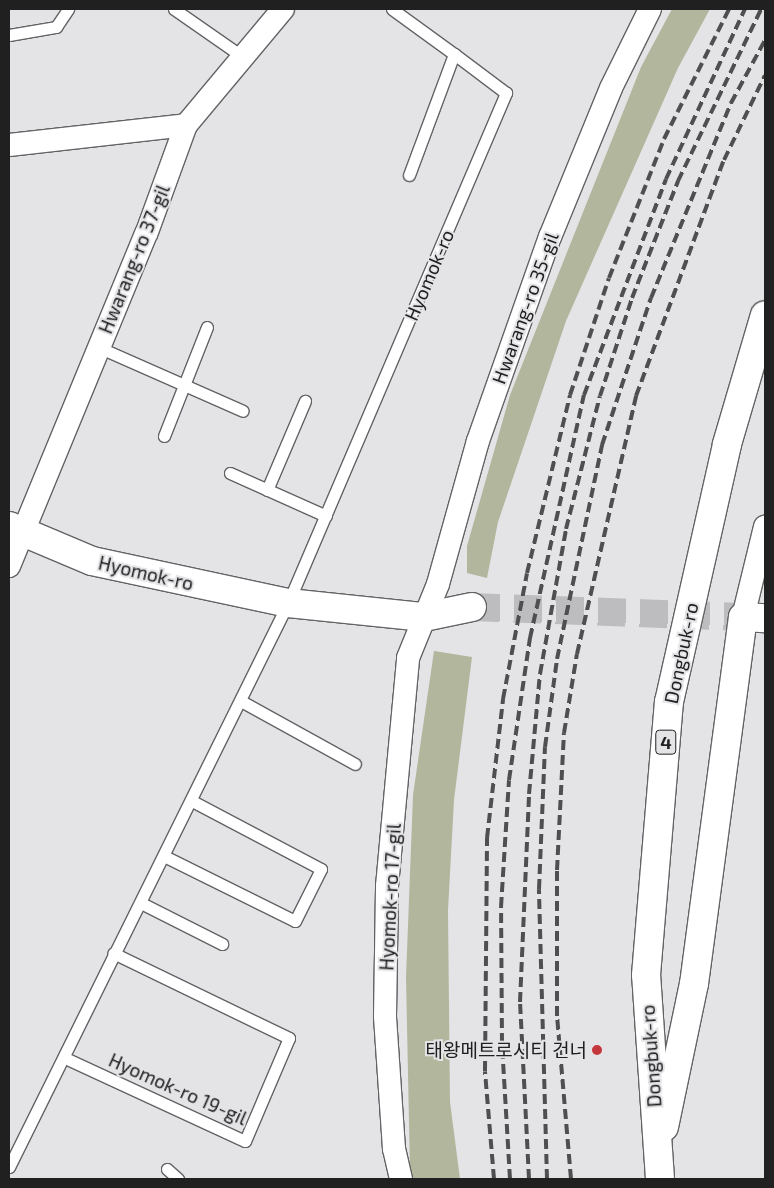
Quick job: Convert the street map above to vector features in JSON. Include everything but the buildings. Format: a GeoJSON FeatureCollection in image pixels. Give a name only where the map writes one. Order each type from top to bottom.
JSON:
{"type":"FeatureCollection","features":[{"type":"Feature","properties":{"kind":"main road","name":"Dongbuk-ro"},"geometry":{"type":"LineString","coordinates":[[659,1170],[646,975],[669,702],[727,444],[765,315]]}},
{"type":"Feature","properties":{"kind":"main road","name":"Hyomok-ro"},"geometry":{"type":"LineString","coordinates":[[17,529],[92,561],[288,602],[424,617],[472,607]]}},
{"type":"Feature","properties":{"kind":"main road"},"geometry":{"type":"LineString","coordinates":[[659,1170],[694,984],[754,618]]}},
{"type":"Feature","properties":{"kind":"street","name":"Hwarang-ro 37-gil"},"geometry":{"type":"LineString","coordinates":[[9,566],[17,529],[98,348],[186,125],[283,9]]}},
{"type":"Feature","properties":{"kind":"street","name":"Hwarang-ro 35-gil"},"geometry":{"type":"LineString","coordinates":[[424,617],[438,584],[478,441],[550,237],[611,88],[650,9]]}},
{"type":"Feature","properties":{"kind":"street"},"geometry":{"type":"LineString","coordinates":[[9,145],[186,125]]}},
{"type":"Feature","properties":{"kind":"street"},"geometry":{"type":"LineString","coordinates":[[754,618],[765,527]]}},
{"type":"Feature","properties":{"kind":"street","name":"Hyomok-ro 17-gil"},"geometry":{"type":"LineString","coordinates":[[401,1179],[394,1148],[385,1016],[387,886],[408,658],[424,617]]}},
{"type":"Feature","properties":{"kind":"lane"},"geometry":{"type":"LineString","coordinates":[[9,35],[56,27],[68,9]]}},
{"type":"Feature","properties":{"kind":"lane"},"geometry":{"type":"LineString","coordinates":[[174,9],[243,57]]}},
{"type":"Feature","properties":{"kind":"lane"},"geometry":{"type":"LineString","coordinates":[[392,9],[454,54],[409,175]]}},
{"type":"Feature","properties":{"kind":"lane","name":"Hyomok-ro"},"geometry":{"type":"LineString","coordinates":[[288,602],[506,93],[454,54]]}},
{"type":"Feature","properties":{"kind":"lane"},"geometry":{"type":"LineString","coordinates":[[164,436],[207,327]]}},
{"type":"Feature","properties":{"kind":"lane"},"geometry":{"type":"LineString","coordinates":[[98,348],[243,411]]}},
{"type":"Feature","properties":{"kind":"lane"},"geometry":{"type":"LineString","coordinates":[[267,490],[305,401]]}},
{"type":"Feature","properties":{"kind":"lane"},"geometry":{"type":"LineString","coordinates":[[230,473],[326,516]]}},
{"type":"Feature","properties":{"kind":"lane"},"geometry":{"type":"LineString","coordinates":[[9,1167],[65,1058],[114,953],[192,801],[288,602]]}},
{"type":"Feature","properties":{"kind":"lane"},"geometry":{"type":"LineString","coordinates":[[241,701],[355,764]]}},
{"type":"Feature","properties":{"kind":"lane"},"geometry":{"type":"LineString","coordinates":[[164,856],[295,921],[321,869],[192,801]]}},
{"type":"Feature","properties":{"kind":"lane"},"geometry":{"type":"LineString","coordinates":[[141,903],[222,944]]}},
{"type":"Feature","properties":{"kind":"lane","name":"Hyomok-ro 19-gil"},"geometry":{"type":"LineString","coordinates":[[65,1058],[245,1141],[289,1038],[114,953]]}},
{"type":"Feature","properties":{"kind":"lane"},"geometry":{"type":"LineString","coordinates":[[167,1169],[178,1179]]}},
{"type":"Feature","properties":{"kind":"green space"},"geometry":{"type":"Polygon","coordinates":[[[672,9],[710,9],[678,68],[566,321],[498,522],[487,578],[467,573],[467,546],[510,395],[641,67],[672,9]]]}},
{"type":"Feature","properties":{"kind":"green space"},"geometry":{"type":"Polygon","coordinates":[[[434,651],[472,657],[454,800],[448,910],[450,1102],[460,1179],[413,1179],[410,1172],[406,977],[413,795],[434,651]]]}},
{"type":"Feature","properties":{"kind":"tunnel"},"geometry":{"type":"LineString","coordinates":[[472,607],[743,617]]}},
{"type":"Feature","properties":{"kind":"railway"},"geometry":{"type":"LineString","coordinates":[[494,1179],[485,1071],[487,838],[503,699],[527,573],[570,395],[609,278],[664,139],[729,9]]}},
{"type":"Feature","properties":{"kind":"railway"},"geometry":{"type":"LineString","coordinates":[[510,1179],[502,1043],[501,907],[509,780],[530,638],[584,395],[666,179],[745,9]]}},
{"type":"Feature","properties":{"kind":"railway"},"geometry":{"type":"LineString","coordinates":[[529,1179],[520,1002],[529,794],[540,674],[566,529],[600,396],[632,298],[678,181],[761,9]]}},
{"type":"Feature","properties":{"kind":"railway"},"geometry":{"type":"LineString","coordinates":[[547,1179],[539,889],[545,747],[557,659],[602,445],[651,298],[731,103],[765,40]]}},
{"type":"Feature","properties":{"kind":"railway"},"geometry":{"type":"LineString","coordinates":[[571,1179],[557,1016],[557,870],[564,733],[577,654],[636,396],[724,160],[765,75]]}},
{"type":"Feature","properties":{"kind":"place","name":"태왕메트로시티 건너"},"geometry":{"type":"Point","coordinates":[597,1050]}}]}
